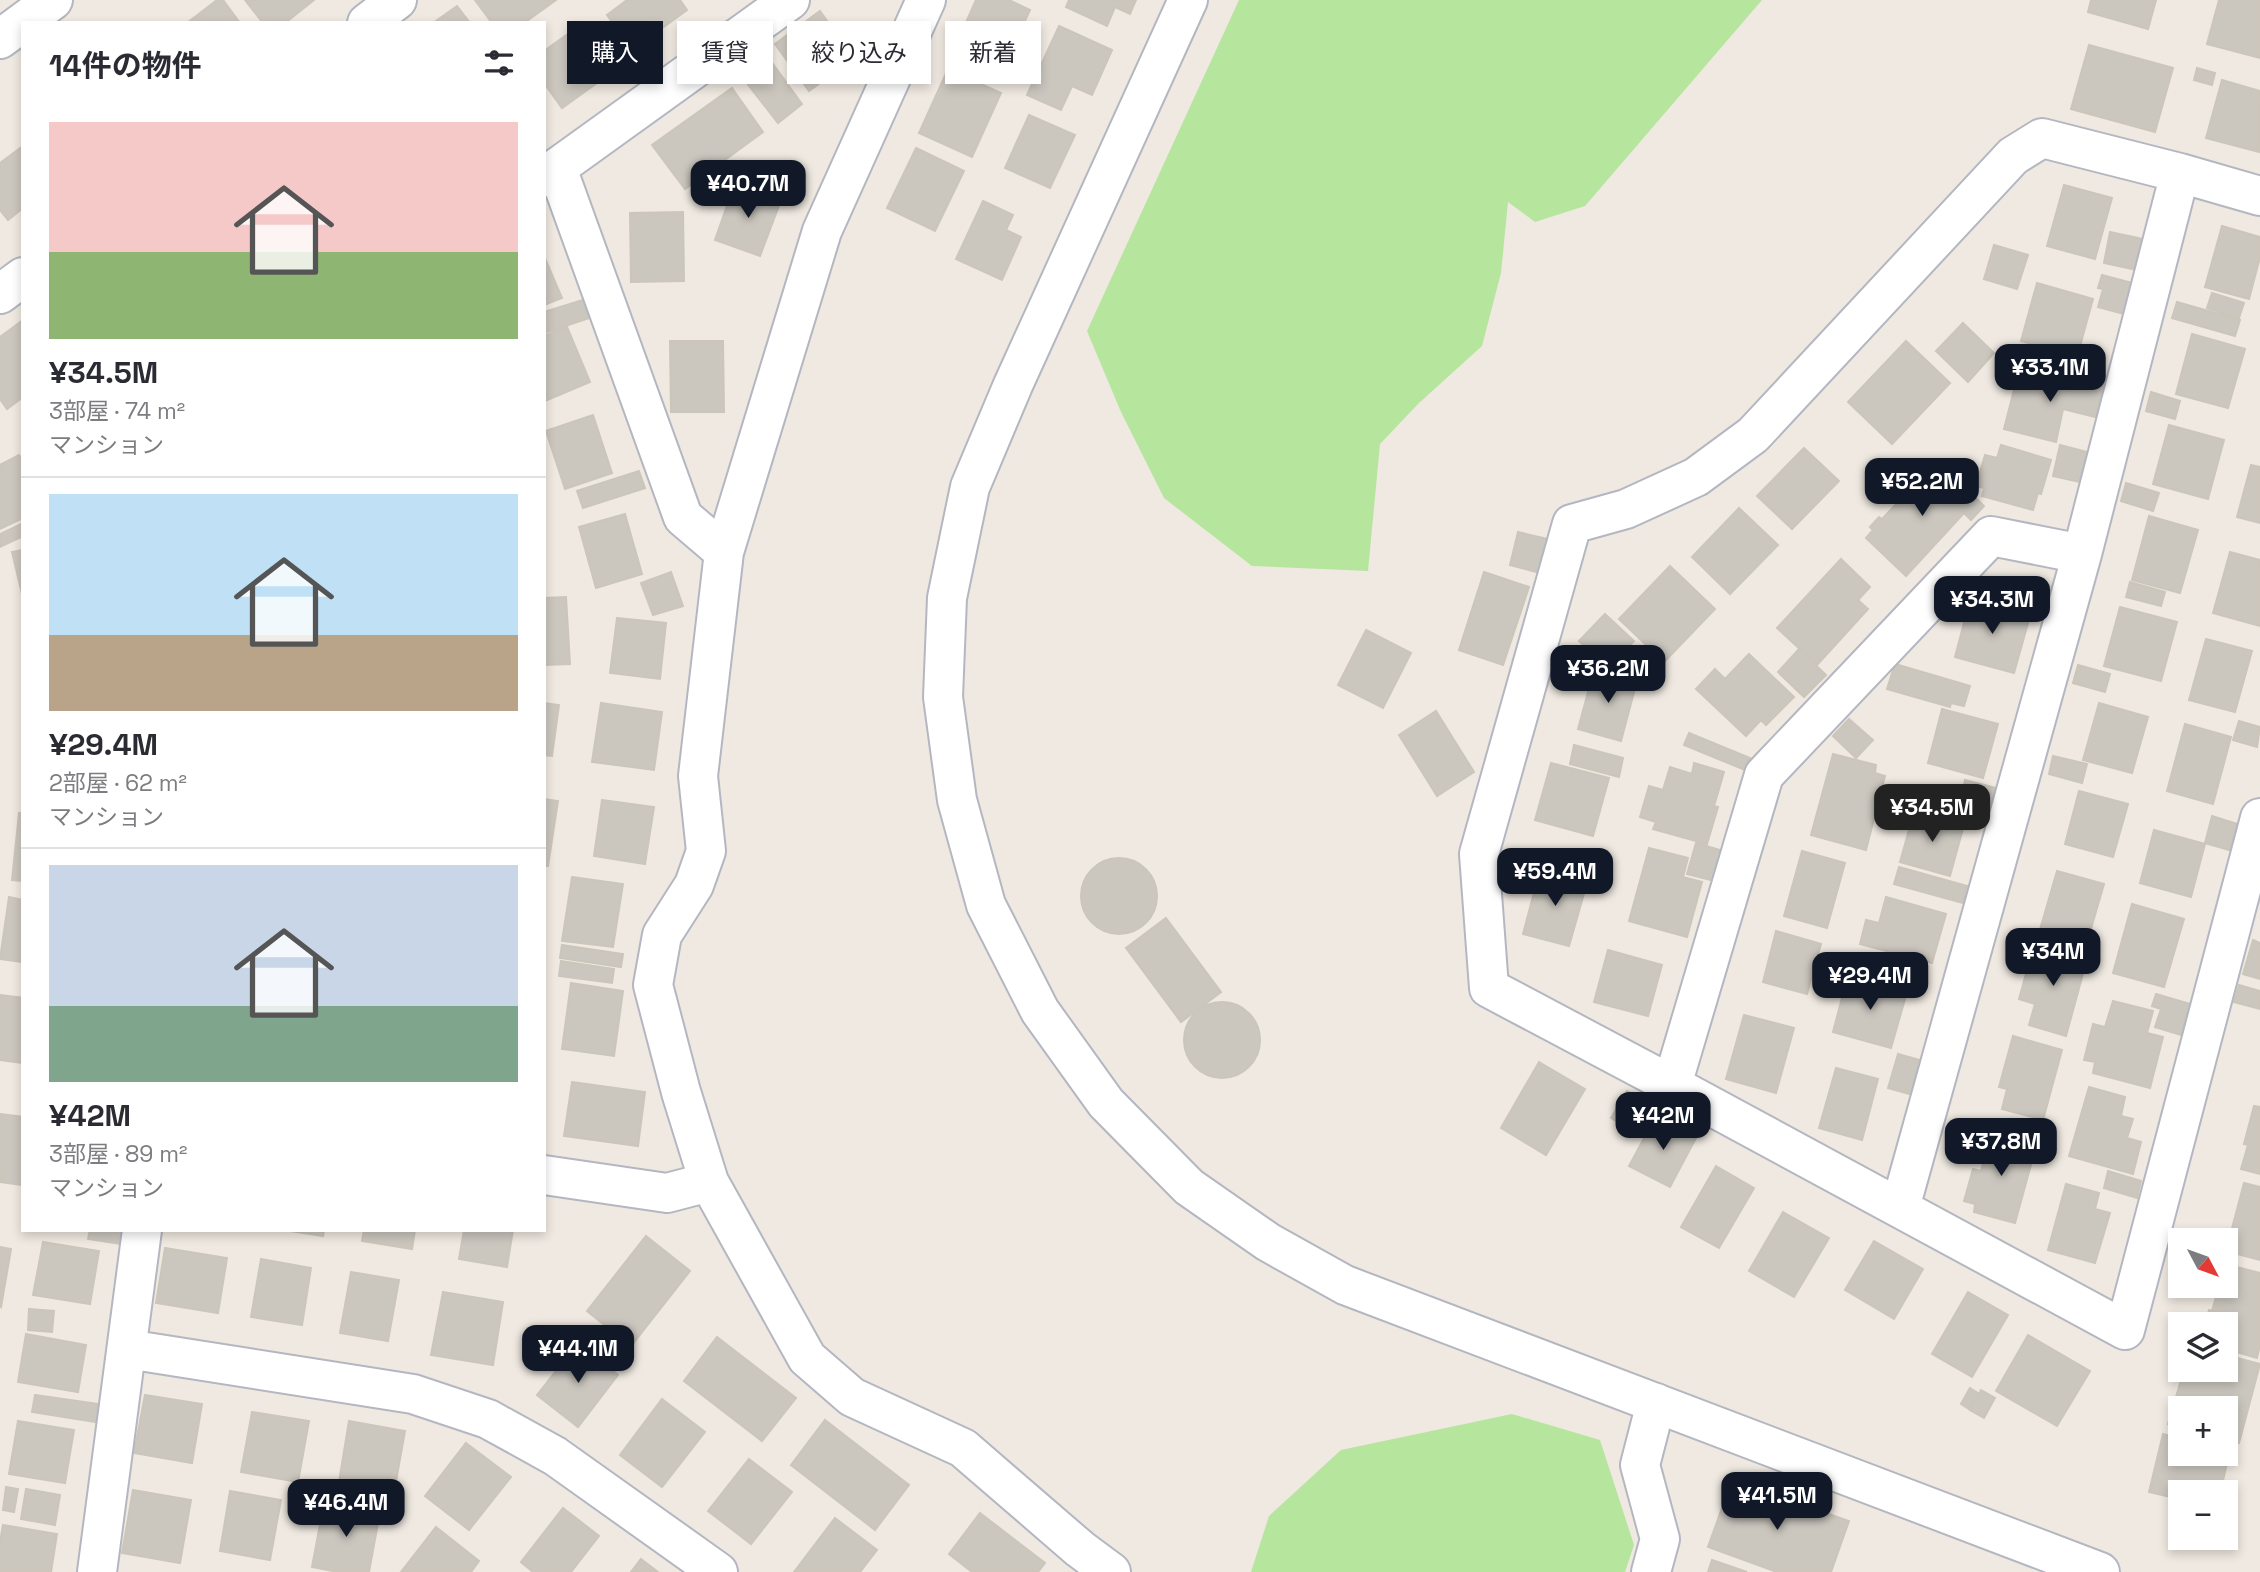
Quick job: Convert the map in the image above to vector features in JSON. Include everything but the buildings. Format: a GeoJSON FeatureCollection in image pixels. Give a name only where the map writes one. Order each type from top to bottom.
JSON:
{"type":"FeatureCollection","features":[{"type":"Feature","properties":{"kind":"street"},"geometry":{"type":"LineString","coordinates":[[24,21],[53,0]]}},
{"type":"Feature","properties":{"kind":"street"},"geometry":{"type":"LineString","coordinates":[[370,21],[397,0]]}},
{"type":"Feature","properties":{"kind":"street"},"geometry":{"type":"LineString","coordinates":[[724,552],[683,517],[550,173],[790,0]]}},
{"type":"Feature","properties":{"kind":"street"},"geometry":{"type":"LineString","coordinates":[[926,0],[822,231],[724,552],[698,776],[706,851],[694,885],[662,935],[653,985],[681,1092],[709,1182],[807,1358],[852,1397],[963,1448],[1080,1549],[1111,1572]]}},
{"type":"Feature","properties":{"kind":"street"},"geometry":{"type":"LineString","coordinates":[[1188,0],[1024,360],[970,487],[947,598],[943,697],[957,800],[986,905],[1040,1011],[1106,1103],[1189,1187],[1268,1242],[1345,1285],[2100,1572]]}},
{"type":"Feature","properties":{"kind":"street"},"geometry":{"type":"LineString","coordinates":[[0,39],[21,24]]}},
{"type":"Feature","properties":{"kind":"street"},"geometry":{"type":"LineString","coordinates":[[2260,196],[2042,138],[2013,156],[1753,435],[1696,477],[1626,509],[1572,524],[1479,854],[1489,988],[2125,1330],[2255,857],[2260,818]]}},
{"type":"Feature","properties":{"kind":"street"},"geometry":{"type":"LineString","coordinates":[[1900,1208],[2082,554],[2180,173]]}},
{"type":"Feature","properties":{"kind":"street"},"geometry":{"type":"LineString","coordinates":[[0,294],[21,278]]}},
{"type":"Feature","properties":{"kind":"street"},"geometry":{"type":"LineString","coordinates":[[1672,1085],[1763,775],[1991,537],[2082,554]]}},
{"type":"Feature","properties":{"kind":"street"},"geometry":{"type":"LineString","coordinates":[[546,1175],[667,1194],[709,1182]]}},
{"type":"Feature","properties":{"kind":"street"},"geometry":{"type":"LineString","coordinates":[[97,1572],[142,1232]]}},
{"type":"Feature","properties":{"kind":"street"},"geometry":{"type":"LineString","coordinates":[[127,1349],[413,1394],[488,1419],[555,1456],[718,1572]]}},
{"type":"Feature","properties":{"kind":"street"},"geometry":{"type":"LineString","coordinates":[[1651,1572],[1660,1539],[1640,1465],[1657,1403]]}},
{"type":"Feature","properties":{"kind":"green space"},"geometry":{"type":"Polygon","coordinates":[[[1239,0],[1762,0],[1585,206],[1535,222],[1508,202],[1501,273],[1482,346],[1419,403],[1380,444],[1368,571],[1252,566],[1164,498],[1121,412],[1087,331],[1239,0]]]}},
{"type":"Feature","properties":{"kind":"green space"},"geometry":{"type":"Polygon","coordinates":[[[1512,1414],[1600,1440],[1634,1545],[1625,1572],[1251,1572],[1269,1516],[1341,1450],[1512,1414]]]}}]}
